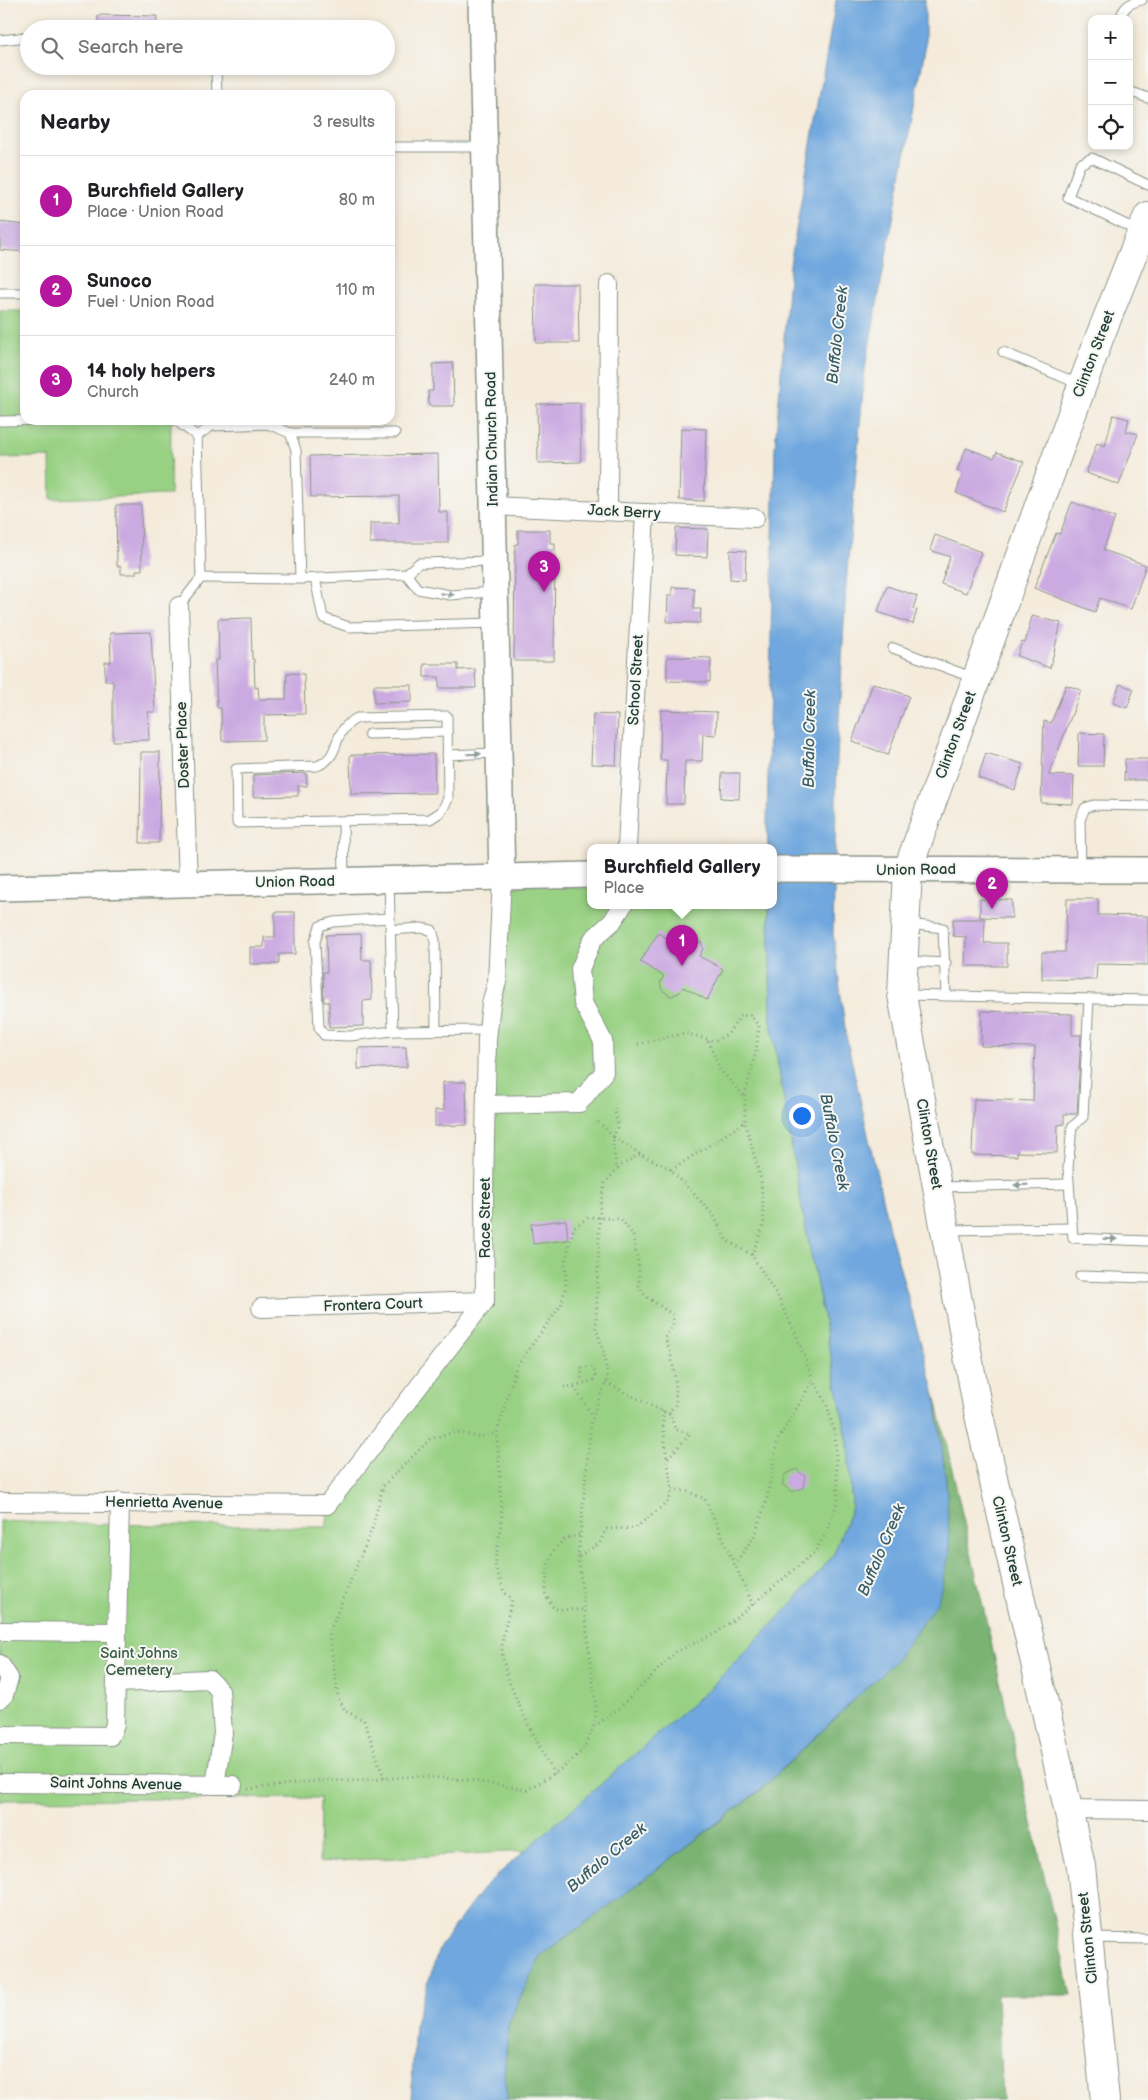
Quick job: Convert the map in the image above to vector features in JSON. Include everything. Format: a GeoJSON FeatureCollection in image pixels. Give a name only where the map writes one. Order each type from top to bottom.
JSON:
{"type":"FeatureCollection","features":[{"type":"Feature","properties":{"kind":"main road","name":"Indian Church Road"},"geometry":{"type":"LineString","coordinates":[[481,0],[502,877]]}},
{"type":"Feature","properties":{"kind":"main road","name":"Clinton Street"},"geometry":{"type":"LineString","coordinates":[[1105,2100],[1081,1866],[978,1411],[902,995],[908,870],[1082,385],[1145,224]]}},
{"type":"Feature","properties":{"kind":"main road","name":"Union Road"},"geometry":{"type":"LineString","coordinates":[[777,869],[875,871],[1148,870]]}},
{"type":"Feature","properties":{"kind":"main road","name":"Union Road"},"geometry":{"type":"LineString","coordinates":[[0,888],[587,876]]}},
{"type":"Feature","properties":{"kind":"street"},"geometry":{"type":"LineString","coordinates":[[608,511],[609,284]]}},
{"type":"Feature","properties":{"kind":"street","name":"Jack Berry"},"geometry":{"type":"LineString","coordinates":[[493,506],[755,518]]}},
{"type":"Feature","properties":{"kind":"street","name":"School Street"},"geometry":{"type":"LineString","coordinates":[[628,844],[646,513]]}},
{"type":"Feature","properties":{"kind":"street","name":"Doster Place"},"geometry":{"type":"LineString","coordinates":[[179,606],[188,885]]}},
{"type":"Feature","properties":{"kind":"street","name":"Race Street"},"geometry":{"type":"LineString","coordinates":[[485,1301],[488,1030],[490,1004],[497,982],[502,877]]}},
{"type":"Feature","properties":{"kind":"street"},"geometry":{"type":"LineString","coordinates":[[486,1105],[579,1103],[604,1072],[603,1041],[583,1003],[580,969],[593,939],[612,922],[620,909]]}},
{"type":"Feature","properties":{"kind":"street","name":"Frontera Court"},"geometry":{"type":"LineString","coordinates":[[261,1308],[485,1301]]}},
{"type":"Feature","properties":{"kind":"street","name":"Henrietta Avenue"},"geometry":{"type":"LineString","coordinates":[[0,1502],[328,1505],[485,1301]]}},
{"type":"Feature","properties":{"kind":"street"},"geometry":{"type":"LineString","coordinates":[[0,1735],[110,1736],[115,1725],[120,1502]]}},
{"type":"Feature","properties":{"kind":"street"},"geometry":{"type":"LineString","coordinates":[[0,1631],[117,1632]]}},
{"type":"Feature","properties":{"kind":"street"},"geometry":{"type":"LineString","coordinates":[[0,1664],[9,1678],[4,1695],[0,1699]]}},
{"type":"Feature","properties":{"kind":"street"},"geometry":{"type":"LineString","coordinates":[[116,1683],[209,1680],[220,1691],[223,1733],[215,1785]]}},
{"type":"Feature","properties":{"kind":"street","name":"Saint Johns Avenue"},"geometry":{"type":"LineString","coordinates":[[0,1783],[233,1785]]}},
{"type":"Feature","properties":{"kind":"street"},"geometry":{"type":"LineString","coordinates":[[1068,1809],[1148,1810]]}},
{"type":"Feature","properties":{"kind":"lane"},"geometry":{"type":"LineString","coordinates":[[1121,15],[1124,8],[1130,3],[1142,0]]}},
{"type":"Feature","properties":{"kind":"lane"},"geometry":{"type":"LineString","coordinates":[[0,40],[20,38]]}},
{"type":"Feature","properties":{"kind":"lane"},"geometry":{"type":"LineString","coordinates":[[216,75],[217,90]]}},
{"type":"Feature","properties":{"kind":"lane"},"geometry":{"type":"LineString","coordinates":[[1133,93],[1147,98]]}},
{"type":"Feature","properties":{"kind":"lane"},"geometry":{"type":"LineString","coordinates":[[395,147],[484,147]]}},
{"type":"Feature","properties":{"kind":"lane"},"geometry":{"type":"LineString","coordinates":[[1145,224],[1068,197],[1080,164],[1092,158],[1148,185]]}},
{"type":"Feature","properties":{"kind":"lane"},"geometry":{"type":"LineString","coordinates":[[0,293],[20,292]]}},
{"type":"Feature","properties":{"kind":"lane"},"geometry":{"type":"LineString","coordinates":[[1003,352],[1082,385]]}},
{"type":"Feature","properties":{"kind":"lane"},"geometry":{"type":"LineString","coordinates":[[0,421],[20,421]]}},
{"type":"Feature","properties":{"kind":"lane"},"geometry":{"type":"LineString","coordinates":[[182,425],[197,436]]}},
{"type":"Feature","properties":{"kind":"lane"},"geometry":{"type":"LineString","coordinates":[[197,436],[212,426],[240,425]]}},
{"type":"Feature","properties":{"kind":"lane"},"geometry":{"type":"LineString","coordinates":[[270,425],[290,433],[394,433]]}},
{"type":"Feature","properties":{"kind":"lane"},"geometry":{"type":"LineString","coordinates":[[290,433],[296,450],[300,579]]}},
{"type":"Feature","properties":{"kind":"lane"},"geometry":{"type":"LineString","coordinates":[[179,606],[201,578],[197,436]]}},
{"type":"Feature","properties":{"kind":"lane"},"geometry":{"type":"LineString","coordinates":[[201,578],[300,579],[406,574],[419,563],[495,561]]}},
{"type":"Feature","properties":{"kind":"lane"},"geometry":{"type":"LineString","coordinates":[[406,574],[418,589],[450,595],[496,592]]}},
{"type":"Feature","properties":{"kind":"lane"},"geometry":{"type":"LineString","coordinates":[[315,578],[323,618],[349,627],[497,623]]}},
{"type":"Feature","properties":{"kind":"lane"},"geometry":{"type":"LineString","coordinates":[[893,648],[976,679]]}},
{"type":"Feature","properties":{"kind":"lane"},"geometry":{"type":"LineString","coordinates":[[447,716],[447,755],[448,799],[441,812],[430,819],[237,823],[236,769],[318,766],[333,756],[339,733],[356,718],[447,716]]}},
{"type":"Feature","properties":{"kind":"lane"},"geometry":{"type":"LineString","coordinates":[[369,734],[447,732]]}},
{"type":"Feature","properties":{"kind":"lane"},"geometry":{"type":"LineString","coordinates":[[447,755],[500,753]]}},
{"type":"Feature","properties":{"kind":"lane"},"geometry":{"type":"LineString","coordinates":[[1081,870],[1080,820],[1085,808],[1094,805],[1148,806]]}},
{"type":"Feature","properties":{"kind":"lane"},"geometry":{"type":"LineString","coordinates":[[343,821],[344,881]]}},
{"type":"Feature","properties":{"kind":"lane"},"geometry":{"type":"LineString","coordinates":[[388,880],[393,1031]]}},
{"type":"Feature","properties":{"kind":"lane"},"geometry":{"type":"LineString","coordinates":[[389,918],[333,922],[320,926],[315,942],[319,1027],[324,1035],[350,1036],[393,1031],[488,1030]]}},
{"type":"Feature","properties":{"kind":"lane"},"geometry":{"type":"LineString","coordinates":[[905,924],[943,928],[946,996]]}},
{"type":"Feature","properties":{"kind":"lane"},"geometry":{"type":"LineString","coordinates":[[390,930],[421,928],[432,930],[436,940],[436,1031]]}},
{"type":"Feature","properties":{"kind":"lane"},"geometry":{"type":"LineString","coordinates":[[904,961],[946,963]]}},
{"type":"Feature","properties":{"kind":"lane"},"geometry":{"type":"LineString","coordinates":[[902,995],[1148,1000]]}},
{"type":"Feature","properties":{"kind":"lane"},"geometry":{"type":"LineString","coordinates":[[1089,999],[1083,1117],[1072,1127],[1070,1184],[1073,1238],[1148,1241]]}},
{"type":"Feature","properties":{"kind":"lane"},"geometry":{"type":"LineString","coordinates":[[937,1188],[1070,1184]]}},
{"type":"Feature","properties":{"kind":"lane"},"geometry":{"type":"LineString","coordinates":[[945,1230],[1072,1228]]}},
{"type":"Feature","properties":{"kind":"lane"},"geometry":{"type":"LineString","coordinates":[[1080,1276],[1148,1278]]}},
{"type":"Feature","properties":{"kind":"lane"},"geometry":{"type":"LineString","coordinates":[[1088,1938],[1148,1939]]}},
{"type":"Feature","properties":{"kind":"path"},"geometry":{"type":"LineString","coordinates":[[638,1044],[685,1033],[714,1041],[728,1034],[740,1016],[750,1015],[759,1026],[745,1097],[745,1122],[761,1180],[764,1224],[752,1254]]}},
{"type":"Feature","properties":{"kind":"path"},"geometry":{"type":"LineString","coordinates":[[708,1040],[720,1070],[745,1097]]}},
{"type":"Feature","properties":{"kind":"path"},"geometry":{"type":"LineString","coordinates":[[614,1108],[618,1124],[613,1148],[617,1170]]}},
{"type":"Feature","properties":{"kind":"path"},"geometry":{"type":"LineString","coordinates":[[595,1726],[619,1708],[676,1652],[716,1633],[753,1605],[814,1553],[826,1534],[838,1500],[835,1435],[827,1405],[813,1380],[797,1337],[778,1298],[752,1254],[726,1240],[714,1216],[671,1170],[640,1154],[598,1122]]}},
{"type":"Feature","properties":{"kind":"path"},"geometry":{"type":"LineString","coordinates":[[671,1170],[745,1122]]}},
{"type":"Feature","properties":{"kind":"path"},"geometry":{"type":"LineString","coordinates":[[233,1785],[252,1790],[318,1780],[415,1776],[460,1779],[527,1790],[569,1765],[581,1753],[595,1726],[596,1708],[586,1610],[578,1556],[579,1535],[593,1416],[608,1379],[603,1350],[596,1328],[599,1218],[605,1183],[617,1170],[640,1154]]}},
{"type":"Feature","properties":{"kind":"path"},"geometry":{"type":"LineString","coordinates":[[554,1774],[531,1730],[511,1684],[502,1650],[512,1600],[504,1592],[495,1565],[502,1516],[497,1433],[516,1367],[561,1305],[566,1286],[565,1262],[574,1227],[589,1217],[621,1219],[633,1235],[639,1270],[639,1287],[647,1297],[673,1315],[673,1324],[665,1338],[670,1350],[676,1383],[676,1405],[669,1411],[675,1429],[690,1434],[667,1459]]}},
{"type":"Feature","properties":{"kind":"path"},"geometry":{"type":"LineString","coordinates":[[564,1387],[574,1387],[583,1381],[591,1382],[595,1379],[596,1373],[592,1367],[582,1368],[581,1377],[583,1381]]}},
{"type":"Feature","properties":{"kind":"path"},"geometry":{"type":"LineString","coordinates":[[733,1565],[755,1535],[767,1498],[777,1442],[813,1380]]}},
{"type":"Feature","properties":{"kind":"path"},"geometry":{"type":"LineString","coordinates":[[606,1383],[670,1415]]}},
{"type":"Feature","properties":{"kind":"path"},"geometry":{"type":"LineString","coordinates":[[574,1387],[593,1416]]}},
{"type":"Feature","properties":{"kind":"path"},"geometry":{"type":"LineString","coordinates":[[578,1556],[600,1543],[606,1529],[635,1528],[668,1501],[672,1490],[662,1426],[663,1411]]}},
{"type":"Feature","properties":{"kind":"path"},"geometry":{"type":"LineString","coordinates":[[384,1778],[364,1720],[345,1711],[338,1697],[329,1633],[372,1529],[383,1486],[430,1439],[455,1432],[479,1437],[497,1433]]}},
{"type":"Feature","properties":{"kind":"path"},"geometry":{"type":"LineString","coordinates":[[672,1490],[689,1492],[705,1500],[733,1565],[753,1605]]}},
{"type":"Feature","properties":{"kind":"path"},"geometry":{"type":"LineString","coordinates":[[579,1535],[565,1539],[554,1549],[548,1564],[544,1593],[554,1609],[586,1610]]}},
{"type":"Feature","properties":{"kind":"green space"},"geometry":{"type":"Polygon","coordinates":[[[0,311],[20,311],[20,425],[171,425],[170,495],[51,499],[50,457],[0,458],[0,311]]]}},
{"type":"Feature","properties":{"kind":"green space","name":"Saint Johns Cemetery"},"geometry":{"type":"Polygon","coordinates":[[[587,876],[587,909],[769,909],[771,1021],[801,1203],[848,1443],[852,1507],[833,1556],[790,1606],[707,1691],[526,1851],[319,1862],[320,1798],[0,1800],[0,1521],[78,1524],[327,1527],[328,1505],[485,1301],[502,877],[587,876]]]}},
{"type":"Feature","properties":{"kind":"green space"},"geometry":{"type":"Polygon","coordinates":[[[935,1394],[1071,1995],[997,1995],[1002,2100],[508,2100],[504,2075],[509,2021],[541,1955],[613,1903],[761,1790],[895,1661],[946,1481],[935,1394]]]}},
{"type":"Feature","properties":{"kind":"water","name":"Buffalo Creek"},"geometry":{"type":"Polygon","coordinates":[[[836,0],[925,0],[925,49],[865,368],[846,584],[837,758],[833,933],[846,1036],[889,1229],[935,1394],[946,1481],[950,1552],[938,1601],[895,1661],[760,1790],[613,1903],[541,1955],[509,2021],[504,2075],[508,2100],[411,2100],[415,2023],[440,1946],[485,1886],[707,1691],[790,1606],[833,1556],[852,1507],[848,1443],[801,1203],[771,1021],[769,909],[777,909],[777,844],[768,844],[767,822],[775,447],[790,265],[836,0]]]}},
{"type":"Feature","properties":{"kind":"building"},"geometry":{"type":"Polygon","coordinates":[[[98,15],[157,16],[157,20],[98,20],[98,15]]]}},
{"type":"Feature","properties":{"kind":"building"},"geometry":{"type":"Polygon","coordinates":[[[0,222],[20,224],[20,252],[0,250],[0,222]]]}},
{"type":"Feature","properties":{"kind":"building"},"geometry":{"type":"Polygon","coordinates":[[[535,284],[578,284],[579,343],[536,343],[535,284]]]}},
{"type":"Feature","properties":{"kind":"building"},"geometry":{"type":"Polygon","coordinates":[[[453,363],[454,406],[429,406],[428,391],[433,391],[433,364],[453,363]]]}},
{"type":"Feature","properties":{"kind":"building"},"geometry":{"type":"Polygon","coordinates":[[[580,403],[581,462],[538,463],[537,404],[580,403]]]}},
{"type":"Feature","properties":{"kind":"building"},"geometry":{"type":"Polygon","coordinates":[[[1113,415],[1129,419],[1126,431],[1138,434],[1119,485],[1086,473],[1097,443],[1105,446],[1113,415]]]}},
{"type":"Feature","properties":{"kind":"building"},"geometry":{"type":"Polygon","coordinates":[[[681,428],[706,429],[704,501],[679,500],[681,428]]]}},
{"type":"Feature","properties":{"kind":"building"},"geometry":{"type":"Polygon","coordinates":[[[966,448],[994,458],[997,452],[1024,462],[1003,512],[956,493],[963,473],[957,471],[966,448]]]}},
{"type":"Feature","properties":{"kind":"building"},"geometry":{"type":"Polygon","coordinates":[[[438,454],[439,512],[448,512],[448,543],[370,543],[370,523],[399,523],[399,496],[311,497],[310,456],[438,454]]]}},
{"type":"Feature","properties":{"kind":"building"},"geometry":{"type":"Polygon","coordinates":[[[1072,502],[1115,518],[1103,550],[1146,565],[1131,609],[1100,598],[1095,612],[1034,588],[1056,533],[1060,534],[1072,502]]]}},
{"type":"Feature","properties":{"kind":"building"},"geometry":{"type":"Polygon","coordinates":[[[116,505],[141,505],[142,570],[136,570],[136,574],[121,574],[121,566],[117,566],[116,505]]]}},
{"type":"Feature","properties":{"kind":"building"},"geometry":{"type":"Polygon","coordinates":[[[676,528],[708,529],[707,557],[675,555],[676,528]]]}},
{"type":"Feature","properties":{"kind":"building"},"geometry":{"type":"Polygon","coordinates":[[[518,530],[550,530],[550,543],[555,543],[554,661],[514,661],[515,544],[518,544],[518,530]]]}},
{"type":"Feature","properties":{"kind":"building"},"geometry":{"type":"Polygon","coordinates":[[[935,535],[981,552],[966,593],[941,584],[950,557],[930,550],[935,535]]]}},
{"type":"Feature","properties":{"kind":"building"},"geometry":{"type":"Polygon","coordinates":[[[730,550],[746,551],[745,580],[730,579],[730,550]]]}},
{"type":"Feature","properties":{"kind":"building"},"geometry":{"type":"Polygon","coordinates":[[[887,586],[917,596],[913,609],[917,610],[913,624],[878,612],[887,586]]]}},
{"type":"Feature","properties":{"kind":"building"},"geometry":{"type":"Polygon","coordinates":[[[672,587],[694,588],[694,609],[701,609],[700,623],[667,622],[668,595],[672,595],[672,587]]]}},
{"type":"Feature","properties":{"kind":"building"},"geometry":{"type":"Polygon","coordinates":[[[1032,616],[1061,623],[1050,668],[1017,656],[1022,642],[1025,643],[1032,616]]]}},
{"type":"Feature","properties":{"kind":"building"},"geometry":{"type":"Polygon","coordinates":[[[251,618],[252,659],[254,659],[255,688],[258,687],[259,699],[286,699],[287,673],[304,674],[305,714],[264,715],[264,740],[222,741],[221,708],[217,708],[215,660],[219,660],[218,619],[251,618]]]}},
{"type":"Feature","properties":{"kind":"building"},"geometry":{"type":"Polygon","coordinates":[[[151,632],[155,712],[148,712],[149,740],[113,741],[113,681],[105,681],[105,662],[111,662],[110,633],[151,632]]]}},
{"type":"Feature","properties":{"kind":"building"},"geometry":{"type":"Polygon","coordinates":[[[667,657],[711,658],[710,682],[667,681],[667,657]]]}},
{"type":"Feature","properties":{"kind":"building"},"geometry":{"type":"Polygon","coordinates":[[[424,664],[458,664],[458,670],[475,669],[476,688],[439,688],[439,677],[424,677],[424,664]]]}},
{"type":"Feature","properties":{"kind":"building"},"geometry":{"type":"Polygon","coordinates":[[[873,683],[909,696],[888,755],[852,741],[873,683]]]}},
{"type":"Feature","properties":{"kind":"building"},"geometry":{"type":"Polygon","coordinates":[[[1120,684],[1134,689],[1127,708],[1113,703],[1120,684]]]}},
{"type":"Feature","properties":{"kind":"building"},"geometry":{"type":"Polygon","coordinates":[[[374,685],[412,685],[412,702],[374,703],[374,685]]]}},
{"type":"Feature","properties":{"kind":"building"},"geometry":{"type":"Polygon","coordinates":[[[1066,685],[1081,690],[1049,775],[1074,776],[1073,804],[1041,803],[1044,721],[1051,723],[1066,685]]]}},
{"type":"Feature","properties":{"kind":"building"},"geometry":{"type":"Polygon","coordinates":[[[661,710],[717,712],[716,735],[703,734],[702,761],[685,761],[684,804],[666,804],[667,760],[660,760],[661,710]]]}},
{"type":"Feature","properties":{"kind":"building"},"geometry":{"type":"Polygon","coordinates":[[[593,714],[618,715],[616,765],[591,764],[593,714]]]}},
{"type":"Feature","properties":{"kind":"building"},"geometry":{"type":"Polygon","coordinates":[[[1079,733],[1104,734],[1103,766],[1078,766],[1079,733]]]}},
{"type":"Feature","properties":{"kind":"building"},"geometry":{"type":"Polygon","coordinates":[[[141,752],[160,752],[159,843],[140,843],[141,752]]]}},
{"type":"Feature","properties":{"kind":"building"},"geometry":{"type":"Polygon","coordinates":[[[986,753],[1023,764],[1015,790],[978,778],[986,753]]]}},
{"type":"Feature","properties":{"kind":"building"},"geometry":{"type":"Polygon","coordinates":[[[434,754],[435,793],[351,794],[350,755],[434,754]]]}},
{"type":"Feature","properties":{"kind":"building"},"geometry":{"type":"Polygon","coordinates":[[[1125,759],[1148,759],[1148,780],[1124,780],[1125,759]]]}},
{"type":"Feature","properties":{"kind":"building"},"geometry":{"type":"Polygon","coordinates":[[[306,773],[307,786],[298,786],[298,796],[253,797],[253,775],[306,773]]]}},
{"type":"Feature","properties":{"kind":"building"},"geometry":{"type":"Polygon","coordinates":[[[722,773],[740,773],[739,799],[721,798],[722,773]]]}},
{"type":"Feature","properties":{"kind":"building"},"geometry":{"type":"Polygon","coordinates":[[[980,899],[1012,900],[1012,918],[980,917],[980,899]]]}},
{"type":"Feature","properties":{"kind":"building"},"geometry":{"type":"Polygon","coordinates":[[[1067,899],[1098,899],[1098,915],[1148,916],[1148,965],[1097,964],[1096,980],[1042,979],[1042,952],[1065,952],[1067,899]]]}},
{"type":"Feature","properties":{"kind":"building"},"geometry":{"type":"Polygon","coordinates":[[[275,912],[295,912],[295,954],[279,954],[279,964],[250,964],[250,947],[264,947],[264,937],[275,937],[275,912]]]}},
{"type":"Feature","properties":{"kind":"building"},"geometry":{"type":"Polygon","coordinates":[[[953,919],[985,919],[984,943],[1007,943],[1007,966],[965,966],[966,937],[953,936],[953,919]]]}},
{"type":"Feature","properties":{"kind":"building"},"geometry":{"type":"Polygon","coordinates":[[[658,933],[682,946],[686,940],[692,938],[702,943],[703,949],[699,956],[723,969],[707,1000],[683,987],[679,993],[671,996],[662,990],[660,983],[664,976],[640,962],[658,933]]]}},
{"type":"Feature","properties":{"kind":"building"},"geometry":{"type":"Polygon","coordinates":[[[361,934],[362,960],[371,960],[372,1000],[363,1001],[363,1026],[329,1027],[329,1002],[324,1002],[323,972],[327,972],[326,935],[361,934]]]}},
{"type":"Feature","properties":{"kind":"building"},"geometry":{"type":"Polygon","coordinates":[[[982,1011],[1072,1014],[1072,1035],[1081,1035],[1077,1114],[1064,1114],[1064,1124],[1058,1125],[1057,1153],[1017,1152],[1017,1156],[972,1155],[974,1099],[1033,1101],[1035,1047],[981,1046],[982,1011]]]}},
{"type":"Feature","properties":{"kind":"building"},"geometry":{"type":"Polygon","coordinates":[[[406,1047],[407,1067],[358,1069],[358,1048],[406,1047]]]}},
{"type":"Feature","properties":{"kind":"building"},"geometry":{"type":"Polygon","coordinates":[[[443,1082],[466,1082],[467,1125],[435,1126],[435,1110],[444,1110],[443,1082]]]}},
{"type":"Feature","properties":{"kind":"building"},"geometry":{"type":"Polygon","coordinates":[[[566,1220],[568,1240],[533,1244],[531,1224],[566,1220]]]}},
{"type":"Feature","properties":{"kind":"building"},"geometry":{"type":"Polygon","coordinates":[[[796,1469],[805,1476],[803,1488],[792,1492],[782,1484],[785,1474],[796,1469]]]}},
{"type":"Feature","properties":{"kind":"place","name":"14 holy helpers"},"geometry":{"type":"Point","coordinates":[544,592]}},
{"type":"Feature","properties":{"kind":"place","name":"Sunoco"},"geometry":{"type":"Point","coordinates":[992,909]}},
{"type":"Feature","properties":{"kind":"place","name":"Burchfield Gallery"},"geometry":{"type":"Point","coordinates":[682,966]}}]}
